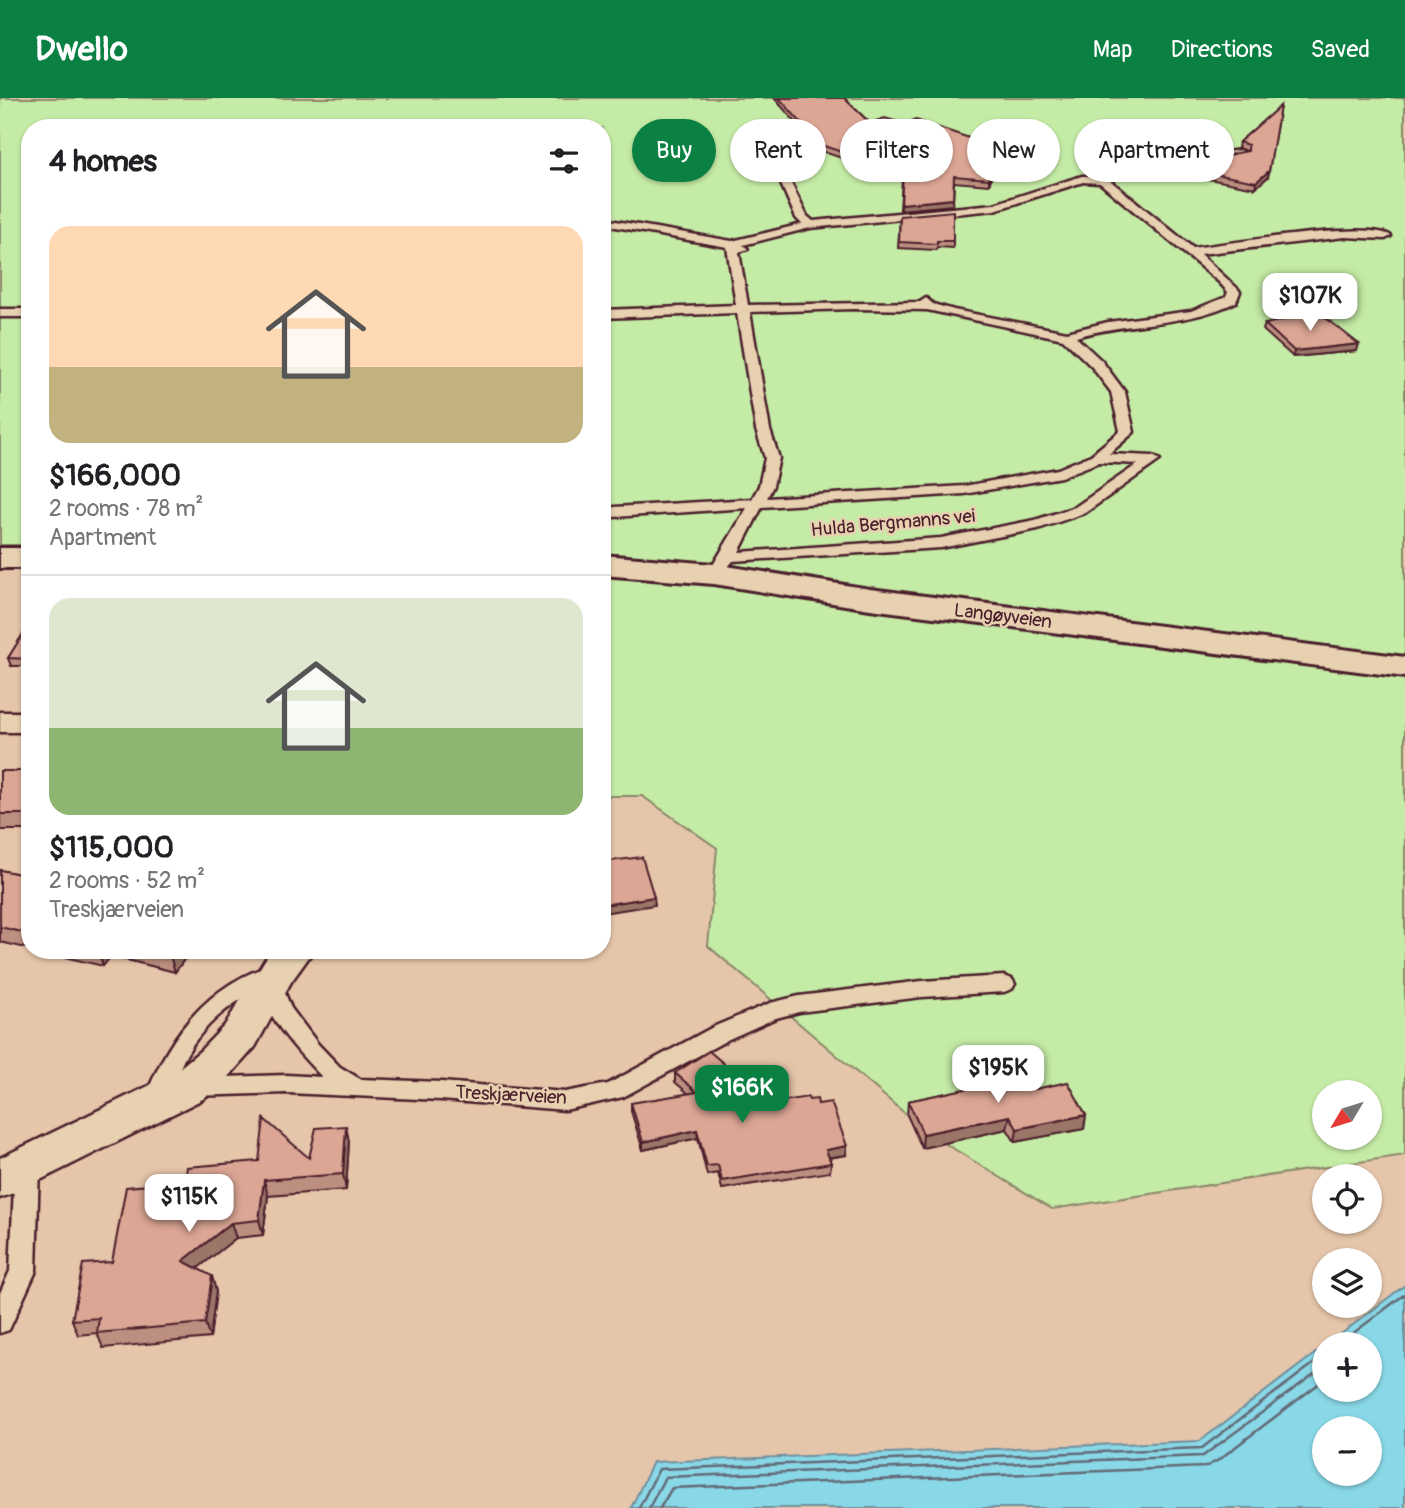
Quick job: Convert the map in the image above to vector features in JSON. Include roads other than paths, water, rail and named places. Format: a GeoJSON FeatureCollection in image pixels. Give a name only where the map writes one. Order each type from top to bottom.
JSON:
{"type":"FeatureCollection","features":[{"type":"Feature","properties":{"kind":"main road"},"geometry":{"type":"LineString","coordinates":[[0,558],[21,558]]}},
{"type":"Feature","properties":{"kind":"main road","name":"Langøyveien"},"geometry":{"type":"LineString","coordinates":[[611,565],[721,565],[870,599],[1405,667]]}},
{"type":"Feature","properties":{"kind":"street"},"geometry":{"type":"LineString","coordinates":[[0,722],[21,722]]}},
{"type":"Feature","properties":{"kind":"street"},"geometry":{"type":"LineString","coordinates":[[14,1172],[172,1094],[214,1067],[233,1046],[253,1016],[284,961]]}},
{"type":"Feature","properties":{"kind":"lane"},"geometry":{"type":"LineString","coordinates":[[1234,154],[1241,153]]}},
{"type":"Feature","properties":{"kind":"lane"},"geometry":{"type":"LineString","coordinates":[[785,182],[802,218],[810,225]]}},
{"type":"Feature","properties":{"kind":"lane"},"geometry":{"type":"LineString","coordinates":[[732,244],[810,225],[995,207],[1076,182]]}},
{"type":"Feature","properties":{"kind":"lane"},"geometry":{"type":"LineString","coordinates":[[611,314],[910,303],[927,304],[1067,336],[1098,326],[1206,311],[1232,299],[1234,292],[1223,279],[1105,182]]}},
{"type":"Feature","properties":{"kind":"lane"},"geometry":{"type":"LineString","coordinates":[[611,223],[732,244],[749,251]]}},
{"type":"Feature","properties":{"kind":"lane"},"geometry":{"type":"LineString","coordinates":[[1191,252],[1345,234],[1385,236]]}},
{"type":"Feature","properties":{"kind":"lane"},"geometry":{"type":"LineString","coordinates":[[721,565],[766,486],[772,458],[763,430],[732,244]]}},
{"type":"Feature","properties":{"kind":"lane"},"geometry":{"type":"LineString","coordinates":[[0,313],[21,313]]}},
{"type":"Feature","properties":{"kind":"lane","name":"Hulda Bergmanns vei"},"geometry":{"type":"LineString","coordinates":[[614,512],[964,490],[1082,467],[1127,432],[1118,392],[1097,364],[1067,336]]}},
{"type":"Feature","properties":{"kind":"lane","name":"Hulda Bergmanns vei"},"geometry":{"type":"LineString","coordinates":[[721,565],[942,543],[1029,526],[1080,510],[1153,460],[1096,458]]}},
{"type":"Feature","properties":{"kind":"lane"},"geometry":{"type":"LineString","coordinates":[[284,961],[274,993],[287,1020],[325,1065],[356,1088]]}},
{"type":"Feature","properties":{"kind":"lane","name":"Treskjærveien"},"geometry":{"type":"LineString","coordinates":[[172,1094],[287,1084],[441,1091],[565,1101],[593,1097],[635,1082],[721,1033],[770,1011],[799,1004],[922,989],[1004,984]]}},
{"type":"Feature","properties":{"kind":"lane"},"geometry":{"type":"LineString","coordinates":[[0,1322],[23,1272],[14,1172]]}},
{"type":"Feature","properties":{"kind":"water"},"geometry":{"type":"Polygon","coordinates":[[[1405,1285],[1405,1508],[631,1508],[653,1462],[1200,1441],[1312,1356],[1312,1402],[1382,1402],[1382,1332],[1344,1332],[1362,1318],[1382,1318],[1382,1303],[1405,1285]]]}}]}
